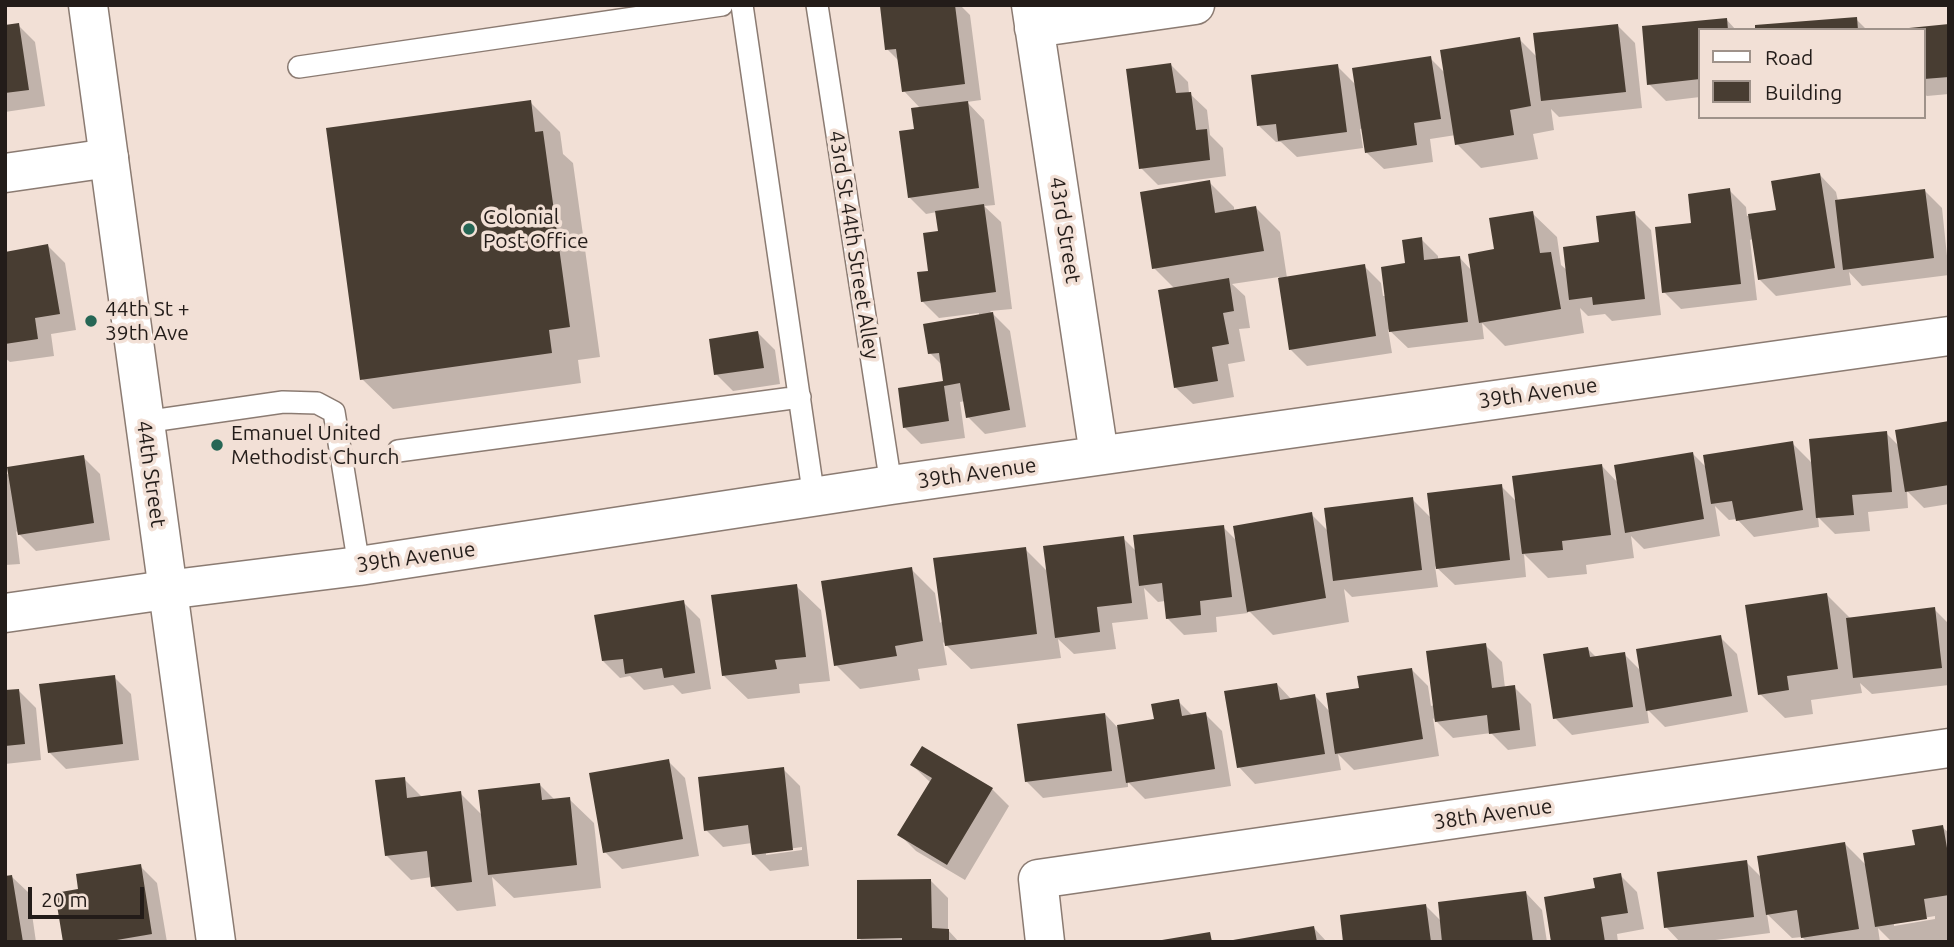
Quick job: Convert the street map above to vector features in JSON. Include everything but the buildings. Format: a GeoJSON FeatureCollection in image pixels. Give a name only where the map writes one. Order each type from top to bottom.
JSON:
{"type":"FeatureCollection","features":[{"type":"Feature","properties":{"kind":"street","name":"44th Street"},"geometry":{"type":"LineString","coordinates":[[88,5],[216,942]]}},
{"type":"Feature","properties":{"kind":"street"},"geometry":{"type":"LineString","coordinates":[[1032,17],[1195,5]]}},
{"type":"Feature","properties":{"kind":"street","name":"43rd Street"},"geometry":{"type":"LineString","coordinates":[[1032,17],[1099,455]]}},
{"type":"Feature","properties":{"kind":"street"},"geometry":{"type":"LineString","coordinates":[[5,173],[109,158]]}},
{"type":"Feature","properties":{"kind":"street","name":"39th Avenue"},"geometry":{"type":"LineString","coordinates":[[5,613],[359,566],[891,485],[1949,335]]}},
{"type":"Feature","properties":{"kind":"street","name":"38th Avenue"},"geometry":{"type":"LineString","coordinates":[[1045,942],[1038,879],[1949,748]]}},
{"type":"Feature","properties":{"kind":"lane"},"geometry":{"type":"LineString","coordinates":[[299,66],[722,5]]}},
{"type":"Feature","properties":{"kind":"lane"},"geometry":{"type":"LineString","coordinates":[[743,5],[814,498]]}},
{"type":"Feature","properties":{"kind":"lane","name":"43rd St 44th Street Alley"},"geometry":{"type":"LineString","coordinates":[[817,5],[891,485]]}},
{"type":"Feature","properties":{"kind":"lane"},"geometry":{"type":"LineString","coordinates":[[398,452],[800,397]]}},
{"type":"Feature","properties":{"kind":"lane"},"geometry":{"type":"LineString","coordinates":[[144,422],[283,402],[317,403],[334,412],[359,566]]}},
{"type":"Feature","properties":{"kind":"place","name":"Colonial Post Office"},"geometry":{"type":"Point","coordinates":[469,229]}},
{"type":"Feature","properties":{"kind":"place","name":"44th St + 39th Ave"},"geometry":{"type":"Point","coordinates":[91,321]}},
{"type":"Feature","properties":{"kind":"place","name":"Emanuel United Methodist Church"},"geometry":{"type":"Point","coordinates":[217,445]}}]}
